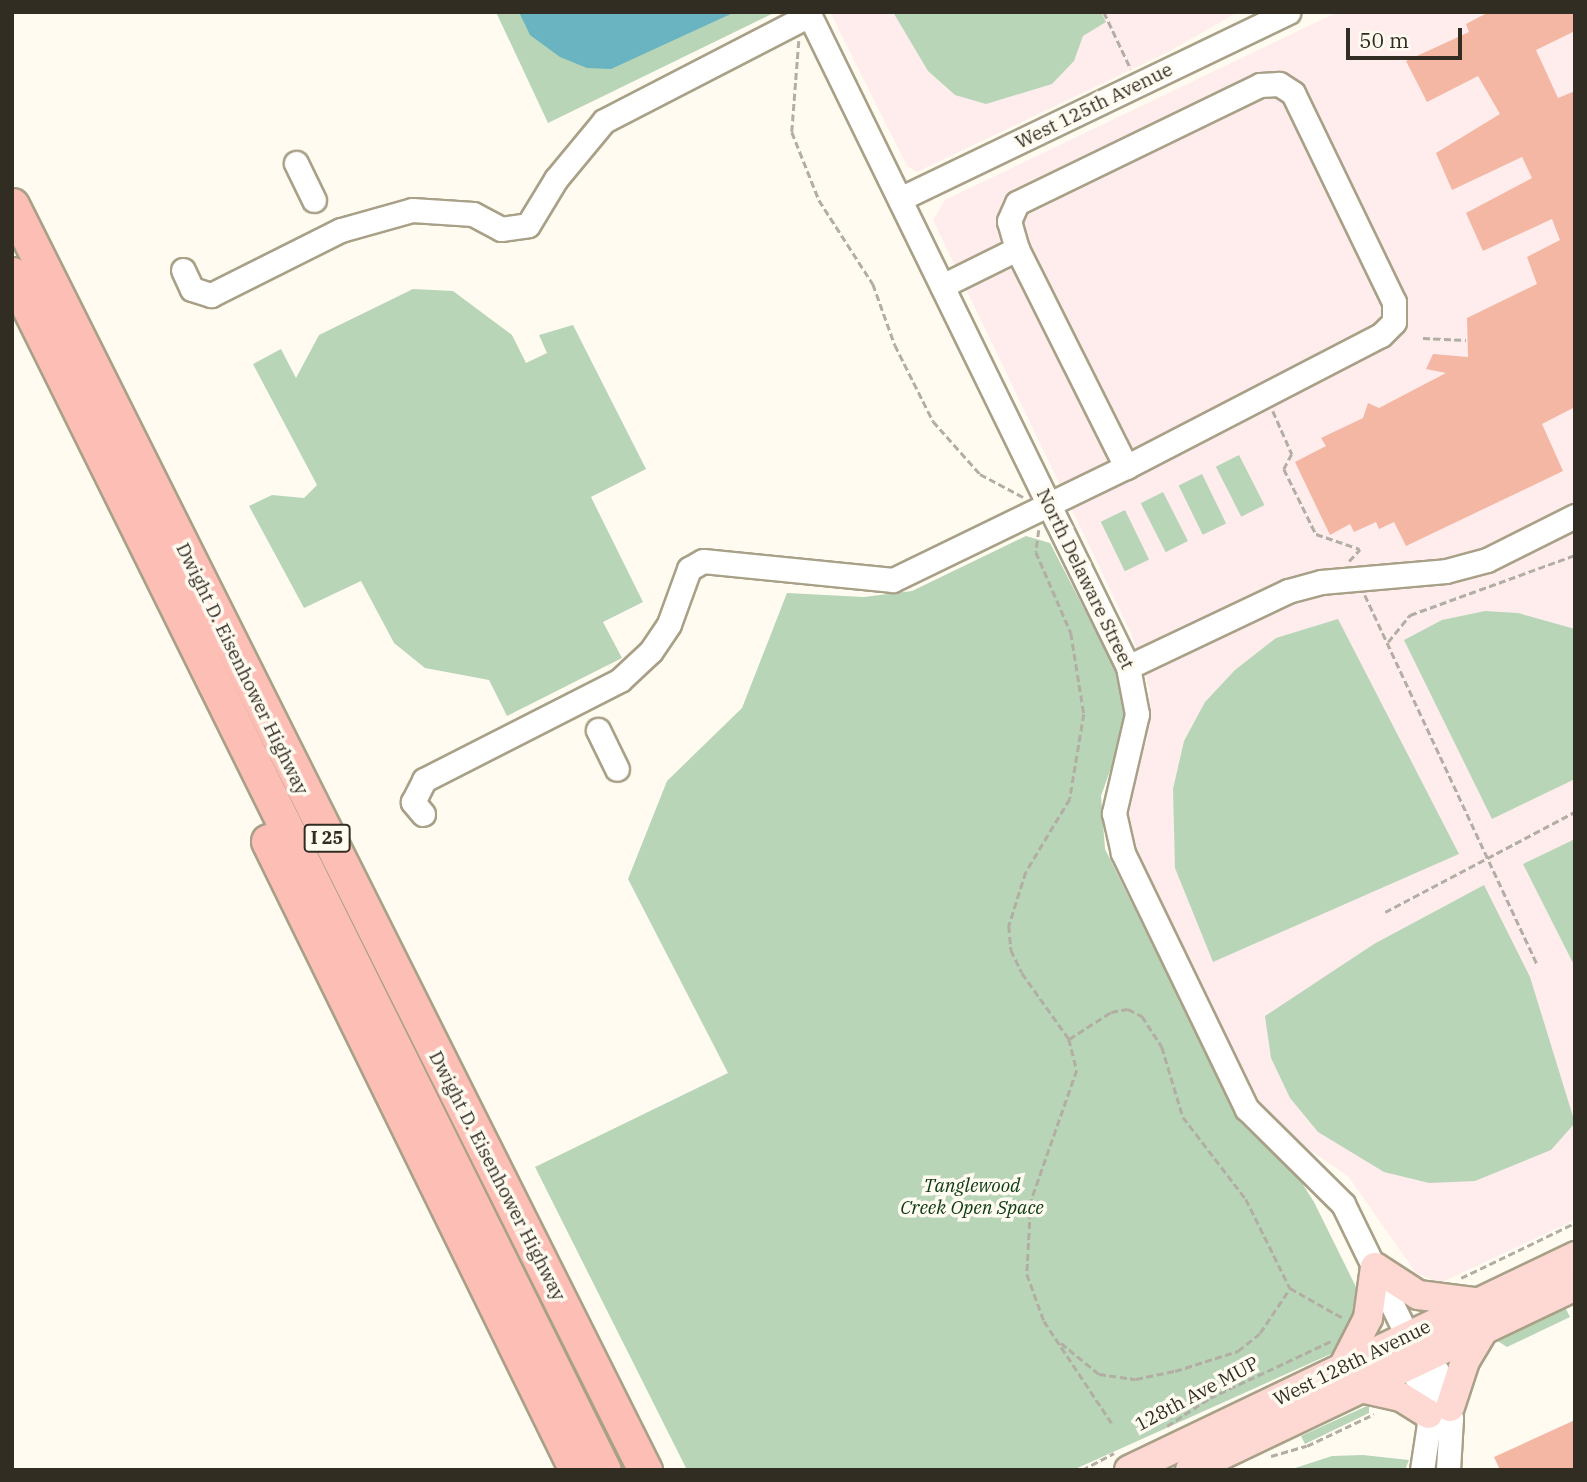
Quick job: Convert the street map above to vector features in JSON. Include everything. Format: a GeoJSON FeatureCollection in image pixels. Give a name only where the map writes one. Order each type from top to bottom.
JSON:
{"type":"FeatureCollection","features":[{"type":"Feature","properties":{"kind":"highway","name":"Dwight D. Eisenhower Highway"},"geometry":{"type":"LineString","coordinates":[[12,205],[645,1470]]}},
{"type":"Feature","properties":{"kind":"highway"},"geometry":{"type":"LineString","coordinates":[[12,235],[624,1470]]}},
{"type":"Feature","properties":{"kind":"highway"},"geometry":{"type":"LineString","coordinates":[[12,274],[604,1470]]}},
{"type":"Feature","properties":{"kind":"highway","name":"I 25"},"geometry":{"type":"LineString","coordinates":[[12,305],[576,1470]]}},
{"type":"Feature","properties":{"kind":"main road","name":"West 128th Avenue"},"geometry":{"type":"LineString","coordinates":[[1190,1470],[1352,1378],[1481,1315],[1575,1256]]}},
{"type":"Feature","properties":{"kind":"main road"},"geometry":{"type":"LineString","coordinates":[[1375,1267],[1418,1295],[1481,1315],[1465,1361],[1439,1411],[1352,1378],[1368,1318],[1375,1267]]}},
{"type":"Feature","properties":{"kind":"main road","name":"West 128th Avenue"},"geometry":{"type":"LineString","coordinates":[[1481,1315],[1575,1286]]}},
{"type":"Feature","properties":{"kind":"main road","name":"West 128th Avenue"},"geometry":{"type":"LineString","coordinates":[[1126,1459],[1352,1378]]}},
{"type":"Feature","properties":{"kind":"street","name":"West 125th Avenue"},"geometry":{"type":"LineString","coordinates":[[900,199],[1288,12]]}},
{"type":"Feature","properties":{"kind":"street","name":"North Delaware Street"},"geometry":{"type":"LineString","coordinates":[[803,17],[900,199],[1128,667],[1137,714],[1114,813],[1123,853],[1247,1109],[1335,1193],[1375,1267],[1413,1348],[1417,1379],[1439,1411],[1448,1470]]}},
{"type":"Feature","properties":{"kind":"street"},"geometry":{"type":"LineString","coordinates":[[183,270],[192,289],[211,295],[341,230],[412,210],[473,214],[501,229],[528,225],[556,179],[604,121],[803,17]]}},
{"type":"Feature","properties":{"kind":"street"},"geometry":{"type":"LineString","coordinates":[[423,814],[413,802],[424,780],[620,680],[651,651],[669,624],[690,569],[703,561],[724,560],[744,568],[893,580],[1126,467],[1265,392],[1381,335],[1394,322],[1394,302],[1293,93],[1279,84],[1260,85],[1017,203],[1009,221],[1017,249],[1126,467]]}},
{"type":"Feature","properties":{"kind":"street"},"geometry":{"type":"LineString","coordinates":[[296,163],[314,200]]}},
{"type":"Feature","properties":{"kind":"street"},"geometry":{"type":"LineString","coordinates":[[942,286],[1017,249]]}},
{"type":"Feature","properties":{"kind":"street"},"geometry":{"type":"LineString","coordinates":[[1128,667],[1289,591],[1357,580],[1446,571],[1487,560],[1575,516]]}},
{"type":"Feature","properties":{"kind":"street"},"geometry":{"type":"LineString","coordinates":[[598,730],[617,769]]}},
{"type":"Feature","properties":{"kind":"street","name":"North Delaware Street"},"geometry":{"type":"LineString","coordinates":[[1422,1470],[1439,1411]]}},
{"type":"Feature","properties":{"kind":"path"},"geometry":{"type":"LineString","coordinates":[[1104,12],[1132,72]]}},
{"type":"Feature","properties":{"kind":"path"},"geometry":{"type":"LineString","coordinates":[[803,17],[790,103],[792,132],[819,200],[873,284],[895,345],[933,421],[980,474],[1026,498]]}},
{"type":"Feature","properties":{"kind":"path"},"geometry":{"type":"LineString","coordinates":[[1423,338],[1466,340]]}},
{"type":"Feature","properties":{"kind":"path"},"geometry":{"type":"LineString","coordinates":[[1265,392],[1292,454],[1284,469],[1316,534],[1360,549],[1348,558],[1357,580],[1490,854],[1536,964]]}},
{"type":"Feature","properties":{"kind":"path"},"geometry":{"type":"LineString","coordinates":[[1039,528],[1036,552],[1070,633],[1084,714],[1070,799],[1026,872],[1009,926],[1011,950],[1021,973],[1069,1039],[1077,1070],[1041,1164],[1026,1240],[1030,1289],[1056,1338],[1113,1424]]}},
{"type":"Feature","properties":{"kind":"path"},"geometry":{"type":"LineString","coordinates":[[1388,642],[1410,615],[1575,555]]}},
{"type":"Feature","properties":{"kind":"path"},"geometry":{"type":"LineString","coordinates":[[1385,912],[1490,854],[1575,812]]}},
{"type":"Feature","properties":{"kind":"path"},"geometry":{"type":"LineString","coordinates":[[1069,1039],[1096,1017],[1128,1009],[1153,1027],[1183,1117],[1246,1199],[1290,1288],[1349,1321],[1344,1326]]}},
{"type":"Feature","properties":{"kind":"path"},"geometry":{"type":"LineString","coordinates":[[1458,1279],[1575,1223]]}},
{"type":"Feature","properties":{"kind":"path"},"geometry":{"type":"LineString","coordinates":[[1056,1338],[1081,1365],[1100,1374],[1136,1379],[1175,1371],[1238,1351],[1260,1334],[1290,1288]]}},
{"type":"Feature","properties":{"kind":"path","name":"128th Ave MUP"},"geometry":{"type":"LineString","coordinates":[[1156,1432],[1338,1333]]}},
{"type":"Feature","properties":{"kind":"path"},"geometry":{"type":"LineString","coordinates":[[1266,1458],[1307,1446],[1381,1410]]}},
{"type":"Feature","properties":{"kind":"path","name":"128th Ave MUP"},"geometry":{"type":"LineString","coordinates":[[1082,1470],[1126,1459]]}},
{"type":"Feature","properties":{"kind":"shaded area"},"geometry":{"type":"Polygon","coordinates":[[[830,12],[1238,12],[1170,51],[917,172],[907,166],[830,12]]]}},
{"type":"Feature","properties":{"kind":"shaded area"},"geometry":{"type":"Polygon","coordinates":[[[1338,12],[1575,12],[1575,1220],[1440,1283],[1416,1273],[1348,1176],[1288,1135],[1262,1106],[1128,837],[1127,795],[1147,740],[1150,691],[1131,633],[933,220],[945,200],[1338,12]]]}},
{"type":"Feature","properties":{"kind":"green space"},"geometry":{"type":"Polygon","coordinates":[[[496,12],[776,12],[548,123],[496,12]]]}},
{"type":"Feature","properties":{"kind":"green space"},"geometry":{"type":"Polygon","coordinates":[[[893,12],[1101,12],[1106,22],[1083,36],[1074,61],[1052,84],[986,104],[955,95],[928,71],[893,12]]]}},
{"type":"Feature","properties":{"kind":"green space"},"geometry":{"type":"Polygon","coordinates":[[[413,289],[453,291],[512,335],[526,363],[547,353],[539,335],[573,325],[646,469],[591,497],[643,602],[603,622],[622,658],[507,716],[489,680],[425,668],[394,643],[361,581],[304,608],[249,506],[272,495],[304,498],[317,485],[253,364],[281,349],[296,378],[319,335],[413,289]]]}},
{"type":"Feature","properties":{"kind":"green space"},"geometry":{"type":"Polygon","coordinates":[[[1239,455],[1264,505],[1241,517],[1216,467],[1239,455]]]}},
{"type":"Feature","properties":{"kind":"green space"},"geometry":{"type":"Polygon","coordinates":[[[1202,474],[1226,523],[1203,535],[1179,485],[1202,474]]]}},
{"type":"Feature","properties":{"kind":"green space"},"geometry":{"type":"Polygon","coordinates":[[[1163,492],[1188,541],[1166,552],[1141,503],[1163,492]]]}},
{"type":"Feature","properties":{"kind":"green space"},"geometry":{"type":"Polygon","coordinates":[[[1125,510],[1149,559],[1125,571],[1101,522],[1125,510]]]}},
{"type":"Feature","properties":{"kind":"green space","name":"Tanglewood Creek Open Space"},"geometry":{"type":"Polygon","coordinates":[[[1026,536],[1050,543],[1121,680],[1126,726],[1101,796],[1105,849],[1240,1122],[1300,1180],[1314,1202],[1357,1289],[1360,1315],[1351,1318],[1345,1343],[1333,1353],[1073,1470],[687,1470],[535,1167],[728,1073],[628,879],[667,781],[742,708],[787,593],[864,597],[912,591],[1026,536]]]}},
{"type":"Feature","properties":{"kind":"green space"},"geometry":{"type":"Polygon","coordinates":[[[1485,611],[1518,613],[1575,629],[1575,779],[1492,819],[1404,640],[1442,620],[1485,611]]]}},
{"type":"Feature","properties":{"kind":"green space"},"geometry":{"type":"Polygon","coordinates":[[[1338,619],[1459,854],[1213,962],[1175,868],[1173,789],[1184,741],[1205,702],[1235,670],[1276,638],[1338,619]]]}},
{"type":"Feature","properties":{"kind":"green space"},"geometry":{"type":"Polygon","coordinates":[[[1575,839],[1575,967],[1523,864],[1575,839]]]}},
{"type":"Feature","properties":{"kind":"green space"},"geometry":{"type":"Polygon","coordinates":[[[1484,885],[1530,977],[1575,1123],[1551,1150],[1475,1181],[1429,1183],[1384,1172],[1318,1132],[1290,1098],[1271,1058],[1265,1016],[1374,944],[1484,885]]]}},
{"type":"Feature","properties":{"kind":"green space"},"geometry":{"type":"Polygon","coordinates":[[[1564,1305],[1570,1317],[1507,1347],[1496,1340],[1564,1305]]]}},
{"type":"Feature","properties":{"kind":"green space"},"geometry":{"type":"Polygon","coordinates":[[[1369,1405],[1369,1413],[1305,1444],[1301,1436],[1369,1405]]]}},
{"type":"Feature","properties":{"kind":"green space"},"geometry":{"type":"Polygon","coordinates":[[[1363,1455],[1409,1460],[1405,1470],[1289,1470],[1332,1456],[1363,1455]]]}},
{"type":"Feature","properties":{"kind":"water"},"geometry":{"type":"Polygon","coordinates":[[[519,12],[735,12],[611,69],[587,68],[560,57],[530,35],[519,12]]]}},
{"type":"Feature","properties":{"kind":"building"},"geometry":{"type":"Polygon","coordinates":[[[1489,12],[1575,12],[1575,31],[1536,50],[1558,98],[1575,91],[1575,407],[1542,424],[1563,471],[1406,546],[1394,522],[1379,529],[1376,522],[1354,532],[1350,524],[1330,535],[1295,462],[1326,446],[1321,438],[1363,418],[1368,403],[1379,408],[1446,373],[1426,369],[1433,354],[1468,357],[1467,318],[1537,284],[1527,257],[1560,240],[1552,219],[1483,251],[1466,213],[1532,178],[1522,157],[1452,190],[1436,153],[1500,114],[1478,76],[1427,102],[1406,61],[1469,32],[1466,24],[1489,12]]]}},
{"type":"Feature","properties":{"kind":"building"},"geometry":{"type":"Polygon","coordinates":[[[1575,1420],[1575,1470],[1500,1470],[1494,1457],[1575,1420]]]}}]}
